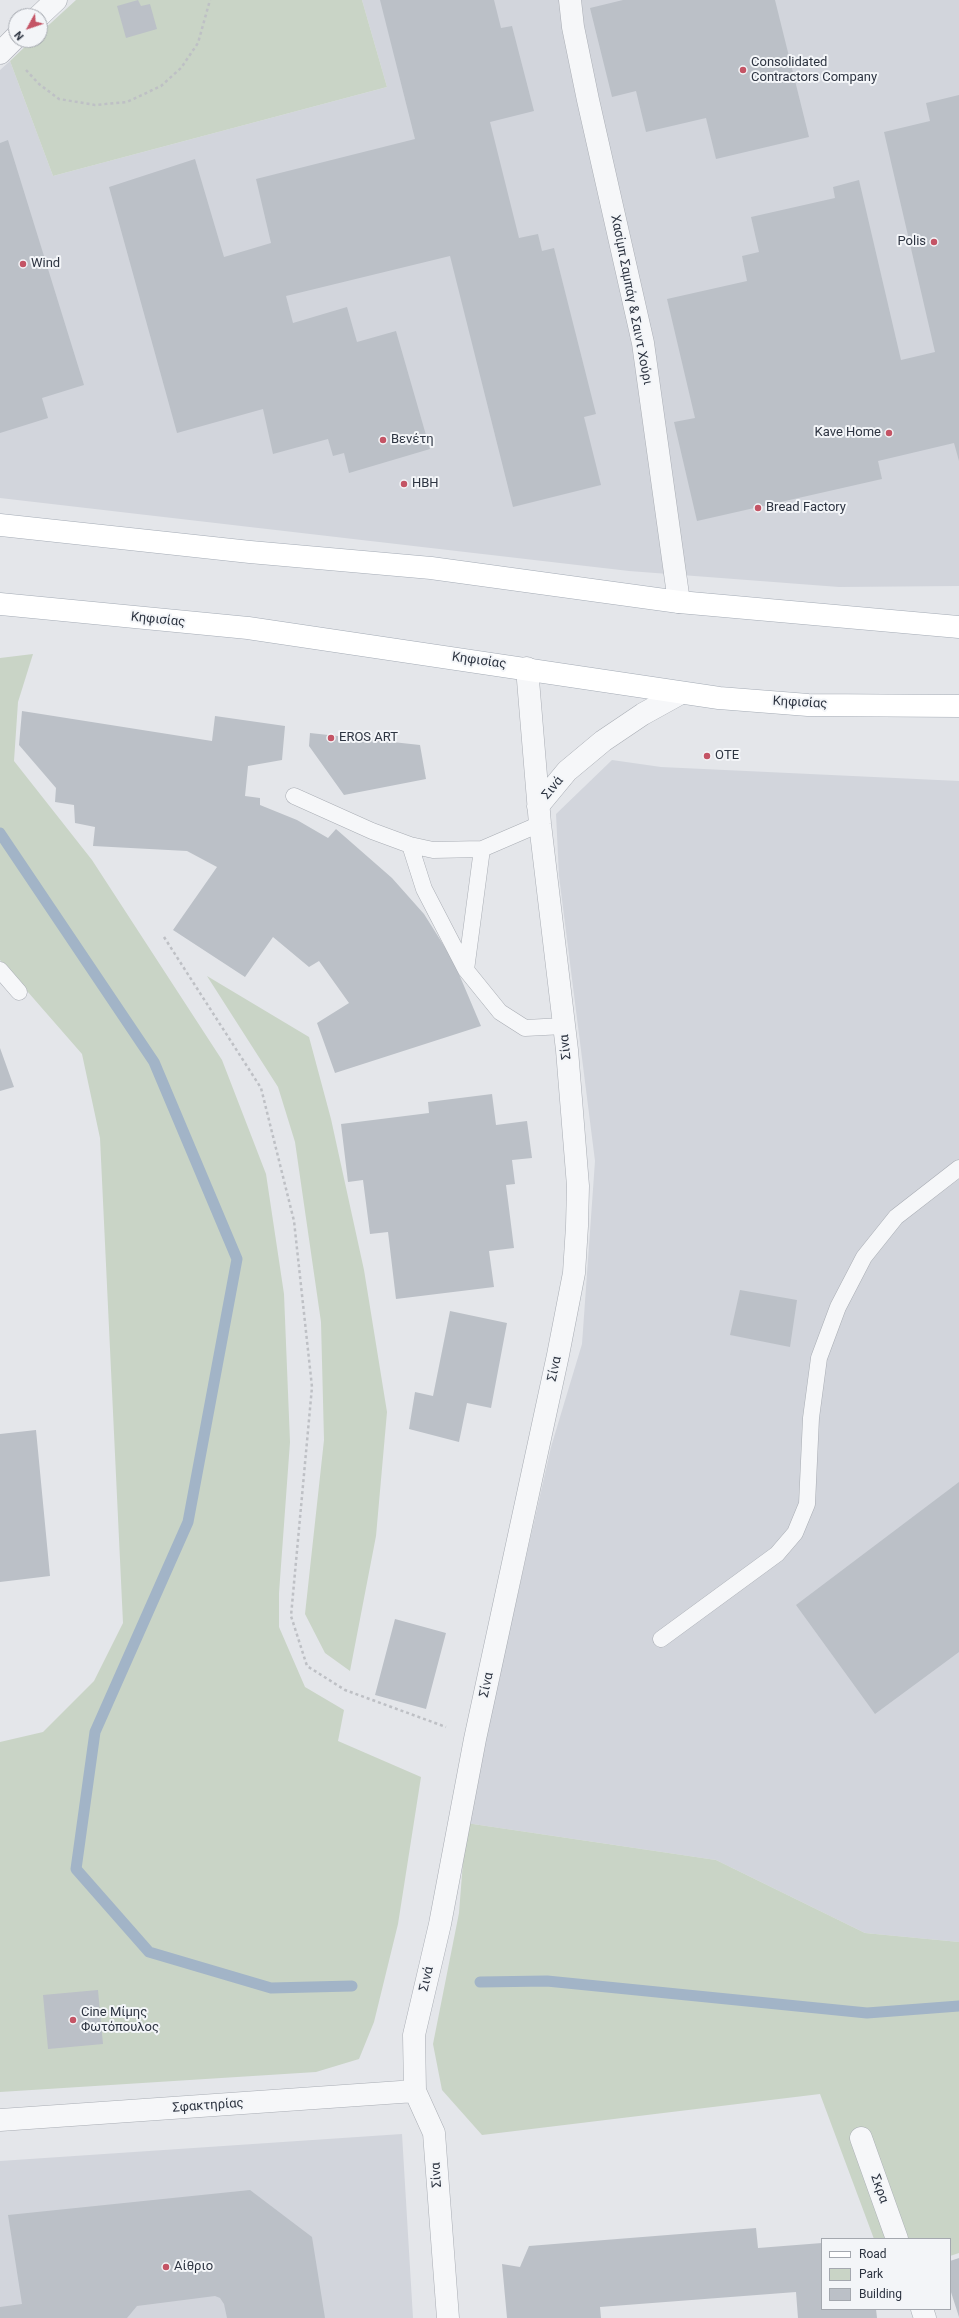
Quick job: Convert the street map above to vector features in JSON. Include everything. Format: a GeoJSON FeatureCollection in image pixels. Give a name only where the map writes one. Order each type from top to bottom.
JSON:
{"type":"FeatureCollection","features":[{"type":"Feature","properties":{"kind":"main road"},"geometry":{"type":"LineString","coordinates":[[0,525],[250,552],[431,568],[680,602],[959,627]]}},
{"type":"Feature","properties":{"kind":"main road","name":"Κηφισίας"},"geometry":{"type":"LineString","coordinates":[[0,604],[248,628],[526,668],[681,693],[808,705],[903,707],[959,706]]}},
{"type":"Feature","properties":{"kind":"street"},"geometry":{"type":"LineString","coordinates":[[48,8],[56,0]]}},
{"type":"Feature","properties":{"kind":"street","name":"Χασίμπ Σαμπάγ & Σαιντ Χούρι"},"geometry":{"type":"LineString","coordinates":[[570,0],[573,27],[588,100],[643,344],[680,602]]}},
{"type":"Feature","properties":{"kind":"street","name":"Σινά"},"geometry":{"type":"LineString","coordinates":[[526,668],[539,815]]}},
{"type":"Feature","properties":{"kind":"street","name":"Σινά"},"geometry":{"type":"LineString","coordinates":[[539,815],[567,771],[603,741],[643,714],[681,693]]}},
{"type":"Feature","properties":{"kind":"street","name":"Σίνα"},"geometry":{"type":"LineString","coordinates":[[440,1924],[475,1739],[574,1273],[578,1186],[564,1026],[539,815]]}},
{"type":"Feature","properties":{"kind":"street","name":"Σινά"},"geometry":{"type":"LineString","coordinates":[[414,2035],[440,1924]]}},
{"type":"Feature","properties":{"kind":"street","name":"Σίνα"},"geometry":{"type":"LineString","coordinates":[[414,2035],[415,2091],[434,2133],[448,2318]]}},
{"type":"Feature","properties":{"kind":"street","name":"Σφακτηρίας"},"geometry":{"type":"LineString","coordinates":[[0,2120],[415,2091]]}},
{"type":"Feature","properties":{"kind":"street","name":"Σκρα"},"geometry":{"type":"LineString","coordinates":[[861,2138],[897,2238]]}},
{"type":"Feature","properties":{"kind":"lane"},"geometry":{"type":"LineString","coordinates":[[294,796],[410,845],[433,850],[482,849],[539,815]]}},
{"type":"Feature","properties":{"kind":"lane"},"geometry":{"type":"LineString","coordinates":[[410,845],[424,889],[466,970],[500,1012],[525,1028],[564,1026]]}},
{"type":"Feature","properties":{"kind":"lane"},"geometry":{"type":"LineString","coordinates":[[466,970],[482,849]]}},
{"type":"Feature","properties":{"kind":"lane"},"geometry":{"type":"LineString","coordinates":[[0,970],[19,992]]}},
{"type":"Feature","properties":{"kind":"lane"},"geometry":{"type":"LineString","coordinates":[[661,1639],[777,1554],[795,1533],[807,1504],[811,1418],[819,1358],[838,1307],[864,1257],[896,1217],[959,1168]]}},
{"type":"Feature","properties":{"kind":"path"},"geometry":{"type":"LineString","coordinates":[[7,46],[39,84],[60,99],[95,105],[127,102],[161,86],[181,68],[198,43],[210,0]]}},
{"type":"Feature","properties":{"kind":"path"},"geometry":{"type":"LineString","coordinates":[[164,937],[260,1088],[294,1221],[312,1387],[296,1535],[291,1616],[308,1666],[345,1690],[475,1739]]}},
{"type":"Feature","properties":{"kind":"shaded area"},"geometry":{"type":"Polygon","coordinates":[[[362,0],[959,0],[959,586],[839,587],[629,571],[0,498],[0,70],[10,61],[53,176],[387,87],[362,0]]]}},
{"type":"Feature","properties":{"kind":"shaded area"},"geometry":{"type":"Polygon","coordinates":[[[612,760],[661,767],[959,781],[959,1942],[865,1933],[716,1860],[466,1823],[551,1447],[582,1344],[595,1161],[559,876],[556,814],[612,760]]]}},
{"type":"Feature","properties":{"kind":"shaded area"},"geometry":{"type":"Polygon","coordinates":[[[402,2134],[413,2318],[0,2318],[0,2161],[402,2134]]]}},
{"type":"Feature","properties":{"kind":"green space"},"geometry":{"type":"Polygon","coordinates":[[[76,0],[362,0],[387,87],[53,176],[10,61],[24,48],[48,48],[48,26],[76,0]]]}},
{"type":"Feature","properties":{"kind":"green space"},"geometry":{"type":"Polygon","coordinates":[[[33,654],[18,702],[14,761],[92,860],[222,1060],[266,1174],[284,1294],[290,1442],[279,1593],[279,1627],[305,1687],[344,1710],[338,1741],[421,1777],[398,1924],[374,2022],[359,2059],[316,2072],[0,2092],[0,1742],[43,1732],[94,1681],[123,1623],[100,1138],[82,1054],[0,960],[0,658],[33,654]]]}},
{"type":"Feature","properties":{"kind":"green space"},"geometry":{"type":"Polygon","coordinates":[[[207,976],[309,1037],[331,1119],[364,1270],[387,1412],[376,1536],[350,1671],[325,1653],[305,1614],[324,1440],[321,1322],[295,1142],[278,1087],[207,976]]]}},
{"type":"Feature","properties":{"kind":"green space"},"geometry":{"type":"Polygon","coordinates":[[[466,1823],[716,1860],[865,1933],[959,1942],[959,2253],[951,2256],[951,2238],[874,2238],[820,2094],[482,2135],[442,2090],[433,2044],[459,1913],[466,1823]]]}},
{"type":"Feature","properties":{"kind":"building"},"geometry":{"type":"Polygon","coordinates":[[[138,0],[141,6],[150,4],[157,29],[126,38],[117,6],[138,0]]]}},
{"type":"Feature","properties":{"kind":"building"},"geometry":{"type":"Polygon","coordinates":[[[380,0],[494,0],[501,28],[512,26],[534,111],[490,122],[519,238],[538,234],[542,251],[554,248],[596,414],[584,417],[601,485],[513,507],[450,256],[286,296],[293,323],[347,307],[357,342],[396,331],[430,449],[349,473],[344,453],[333,456],[328,439],[273,454],[263,409],[177,433],[109,187],[195,159],[224,257],[271,243],[256,179],[415,139],[380,0]]]}},
{"type":"Feature","properties":{"kind":"building"},"geometry":{"type":"Polygon","coordinates":[[[623,0],[775,0],[809,137],[716,159],[706,118],[646,132],[636,91],[612,97],[590,8],[623,0]]]}},
{"type":"Feature","properties":{"kind":"building"},"geometry":{"type":"Polygon","coordinates":[[[959,95],[959,461],[954,443],[878,461],[882,479],[697,521],[674,422],[695,418],[667,299],[747,281],[742,256],[759,252],[751,217],[835,198],[833,187],[859,180],[901,360],[935,352],[884,132],[930,121],[926,103],[959,95]]]}},
{"type":"Feature","properties":{"kind":"building","name":"Wind"},"geometry":{"type":"Polygon","coordinates":[[[8,140],[84,385],[42,398],[48,418],[0,433],[0,143],[8,140]]]}},
{"type":"Feature","properties":{"kind":"building"},"geometry":{"type":"Polygon","coordinates":[[[22,711],[212,741],[215,716],[285,726],[282,760],[248,766],[245,796],[260,798],[260,805],[297,820],[328,838],[336,829],[392,878],[424,914],[453,960],[481,1026],[335,1073],[317,1023],[349,1003],[319,961],[309,967],[273,937],[245,977],[173,930],[217,867],[187,851],[93,846],[95,827],[75,823],[74,805],[55,802],[56,788],[19,745],[22,711]]]}},
{"type":"Feature","properties":{"kind":"building"},"geometry":{"type":"Polygon","coordinates":[[[310,733],[420,745],[426,779],[344,795],[309,746],[310,733]]]}},
{"type":"Feature","properties":{"kind":"building"},"geometry":{"type":"Polygon","coordinates":[[[0,1048],[14,1087],[0,1091],[0,1048]]]}},
{"type":"Feature","properties":{"kind":"building"},"geometry":{"type":"Polygon","coordinates":[[[492,1094],[496,1125],[527,1121],[532,1158],[512,1160],[515,1184],[506,1185],[514,1248],[489,1251],[494,1287],[396,1299],[388,1232],[370,1234],[363,1180],[348,1182],[341,1124],[429,1113],[428,1102],[492,1094]]]}},
{"type":"Feature","properties":{"kind":"building"},"geometry":{"type":"Polygon","coordinates":[[[740,1290],[797,1300],[790,1347],[730,1335],[740,1290]]]}},
{"type":"Feature","properties":{"kind":"building"},"geometry":{"type":"Polygon","coordinates":[[[450,1311],[507,1323],[491,1408],[467,1403],[459,1442],[409,1429],[415,1392],[433,1396],[450,1311]]]}},
{"type":"Feature","properties":{"kind":"building"},"geometry":{"type":"Polygon","coordinates":[[[36,1430],[50,1576],[0,1582],[0,1434],[36,1430]]]}},
{"type":"Feature","properties":{"kind":"building"},"geometry":{"type":"Polygon","coordinates":[[[959,1482],[959,1652],[875,1714],[796,1605],[959,1482]]]}},
{"type":"Feature","properties":{"kind":"building"},"geometry":{"type":"Polygon","coordinates":[[[395,1619],[446,1633],[426,1709],[375,1695],[395,1619]]]}},
{"type":"Feature","properties":{"kind":"building","name":"Cine Μίμης Φωτόπουλος"},"geometry":{"type":"Polygon","coordinates":[[[98,1990],[103,2044],[48,2049],[43,1995],[98,1990]]]}},
{"type":"Feature","properties":{"kind":"building","name":"Αίθριο"},"geometry":{"type":"Polygon","coordinates":[[[250,2190],[312,2237],[325,2318],[227,2318],[224,2304],[220,2298],[215,2296],[137,2306],[127,2318],[0,2318],[0,2307],[22,2304],[8,2215],[250,2190]]]}},
{"type":"Feature","properties":{"kind":"building"},"geometry":{"type":"Polygon","coordinates":[[[756,2228],[758,2248],[821,2243],[821,2310],[876,2310],[877,2318],[798,2318],[796,2292],[600,2307],[601,2318],[507,2318],[502,2264],[520,2267],[529,2246],[756,2228]]]}},
{"type":"Feature","properties":{"kind":"building"},"geometry":{"type":"Polygon","coordinates":[[[959,2258],[959,2317],[951,2292],[951,2261],[959,2258]]]}},
{"type":"Feature","properties":{"kind":"waterway"},"geometry":{"type":"LineString","coordinates":[[0,833],[154,1062],[237,1259],[188,1522],[95,1732],[76,1869],[149,1952],[271,1988],[352,1986]]}},
{"type":"Feature","properties":{"kind":"waterway"},"geometry":{"type":"LineString","coordinates":[[480,1982],[547,1981],[867,2013],[959,2006]]}},
{"type":"Feature","properties":{"kind":"place","name":"Consolidated Contractors Company"},"geometry":{"type":"Point","coordinates":[743,70]}},
{"type":"Feature","properties":{"kind":"place","name":"Polis"},"geometry":{"type":"Point","coordinates":[934,242]}},
{"type":"Feature","properties":{"kind":"place","name":"Wind"},"geometry":{"type":"Point","coordinates":[23,264]}},
{"type":"Feature","properties":{"kind":"place","name":"Kave Home"},"geometry":{"type":"Point","coordinates":[889,433]}},
{"type":"Feature","properties":{"kind":"place","name":"Βενέτη"},"geometry":{"type":"Point","coordinates":[383,440]}},
{"type":"Feature","properties":{"kind":"place","name":"ΗΒΗ"},"geometry":{"type":"Point","coordinates":[404,484]}},
{"type":"Feature","properties":{"kind":"place","name":"Bread Factory"},"geometry":{"type":"Point","coordinates":[758,508]}},
{"type":"Feature","properties":{"kind":"place","name":"EROS ART"},"geometry":{"type":"Point","coordinates":[331,738]}},
{"type":"Feature","properties":{"kind":"place","name":"ΟΤΕ"},"geometry":{"type":"Point","coordinates":[707,756]}},
{"type":"Feature","properties":{"kind":"place","name":"Cine Μίμης Φωτόπουλος"},"geometry":{"type":"Point","coordinates":[73,2020]}},
{"type":"Feature","properties":{"kind":"place","name":"Αίθριο"},"geometry":{"type":"Point","coordinates":[166,2267]}}]}
